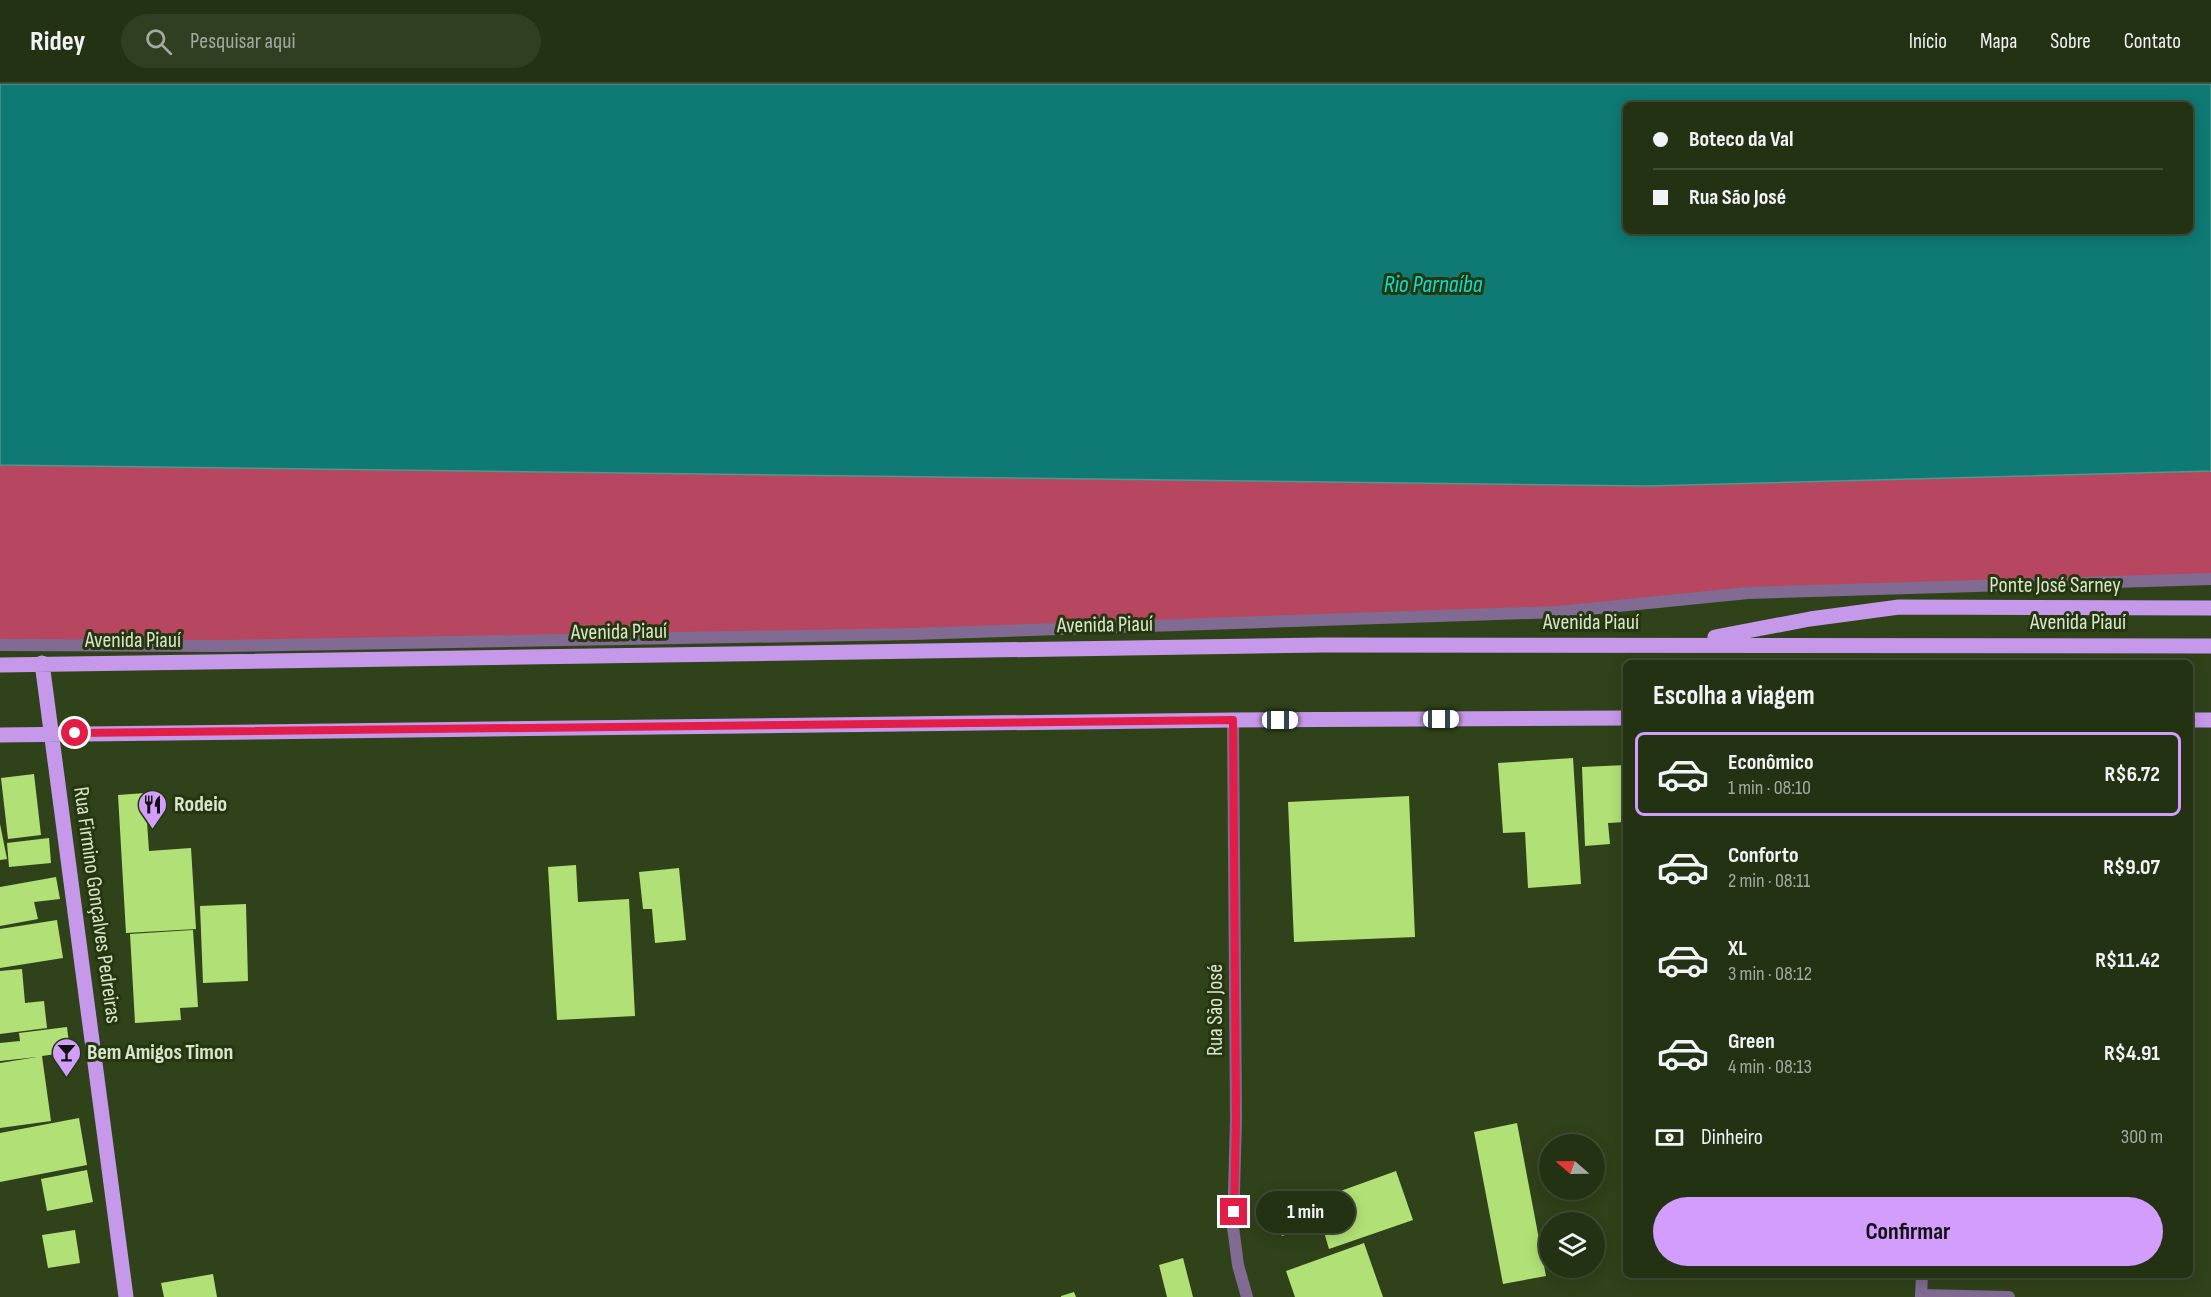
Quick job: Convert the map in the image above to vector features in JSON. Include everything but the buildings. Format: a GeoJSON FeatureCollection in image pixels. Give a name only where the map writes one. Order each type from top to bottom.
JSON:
{"type":"FeatureCollection","features":[{"type":"Feature","properties":{"kind":"main road","name":"Ponte José Sarney"},"geometry":{"type":"LineString","coordinates":[[1680,644],[1810,619],[1899,607],[2211,608]]}},
{"type":"Feature","properties":{"kind":"main road","name":"Avenida Piauí"},"geometry":{"type":"LineString","coordinates":[[0,665],[1323,645],[2211,646]]}},
{"type":"Feature","properties":{"kind":"main road","name":"Rua Firmino Gonçalves Pedreiras"},"geometry":{"type":"LineString","coordinates":[[42,663],[126,1297]]}},
{"type":"Feature","properties":{"kind":"main road"},"geometry":{"type":"LineString","coordinates":[[0,735],[1233,720],[1623,718]]}},
{"type":"Feature","properties":{"kind":"main road"},"geometry":{"type":"LineString","coordinates":[[2193,720],[2211,720]]}},
{"type":"Feature","properties":{"kind":"street"},"geometry":{"type":"LineString","coordinates":[[0,645],[223,646],[913,634],[1558,612],[1748,593],[2211,579]]}},
{"type":"Feature","properties":{"kind":"street","name":"Rua São José"},"geometry":{"type":"LineString","coordinates":[[1233,720],[1236,1119],[1233,1227],[1238,1265],[1247,1297]]}},
{"type":"Feature","properties":{"kind":"street"},"geometry":{"type":"LineString","coordinates":[[1922,1278],[1922,1296],[2009,1297]]}},
{"type":"Feature","properties":{"kind":"shaded area"},"geometry":{"type":"Polygon","coordinates":[[[0,465],[1648,486],[2211,471],[2211,579],[1748,593],[1558,612],[913,634],[0,645],[0,465]]]}},
{"type":"Feature","properties":{"kind":"water","name":"Rio Parnaíba"},"geometry":{"type":"Polygon","coordinates":[[[0,84],[2211,84],[2211,471],[1648,486],[0,465],[0,84]]]}},
{"type":"Feature","properties":{"kind":"place","name":"Rodeio"},"geometry":{"type":"Point","coordinates":[153,830]}},
{"type":"Feature","properties":{"kind":"place","name":"Bem Amigos Timon"},"geometry":{"type":"Point","coordinates":[66,1078]}},
{"type":"Feature","properties":{"kind":"route"},"geometry":{"type":"LineString","coordinates":[[75,733],[1233,720],[1236,1119],[1234,1212]]}}]}
